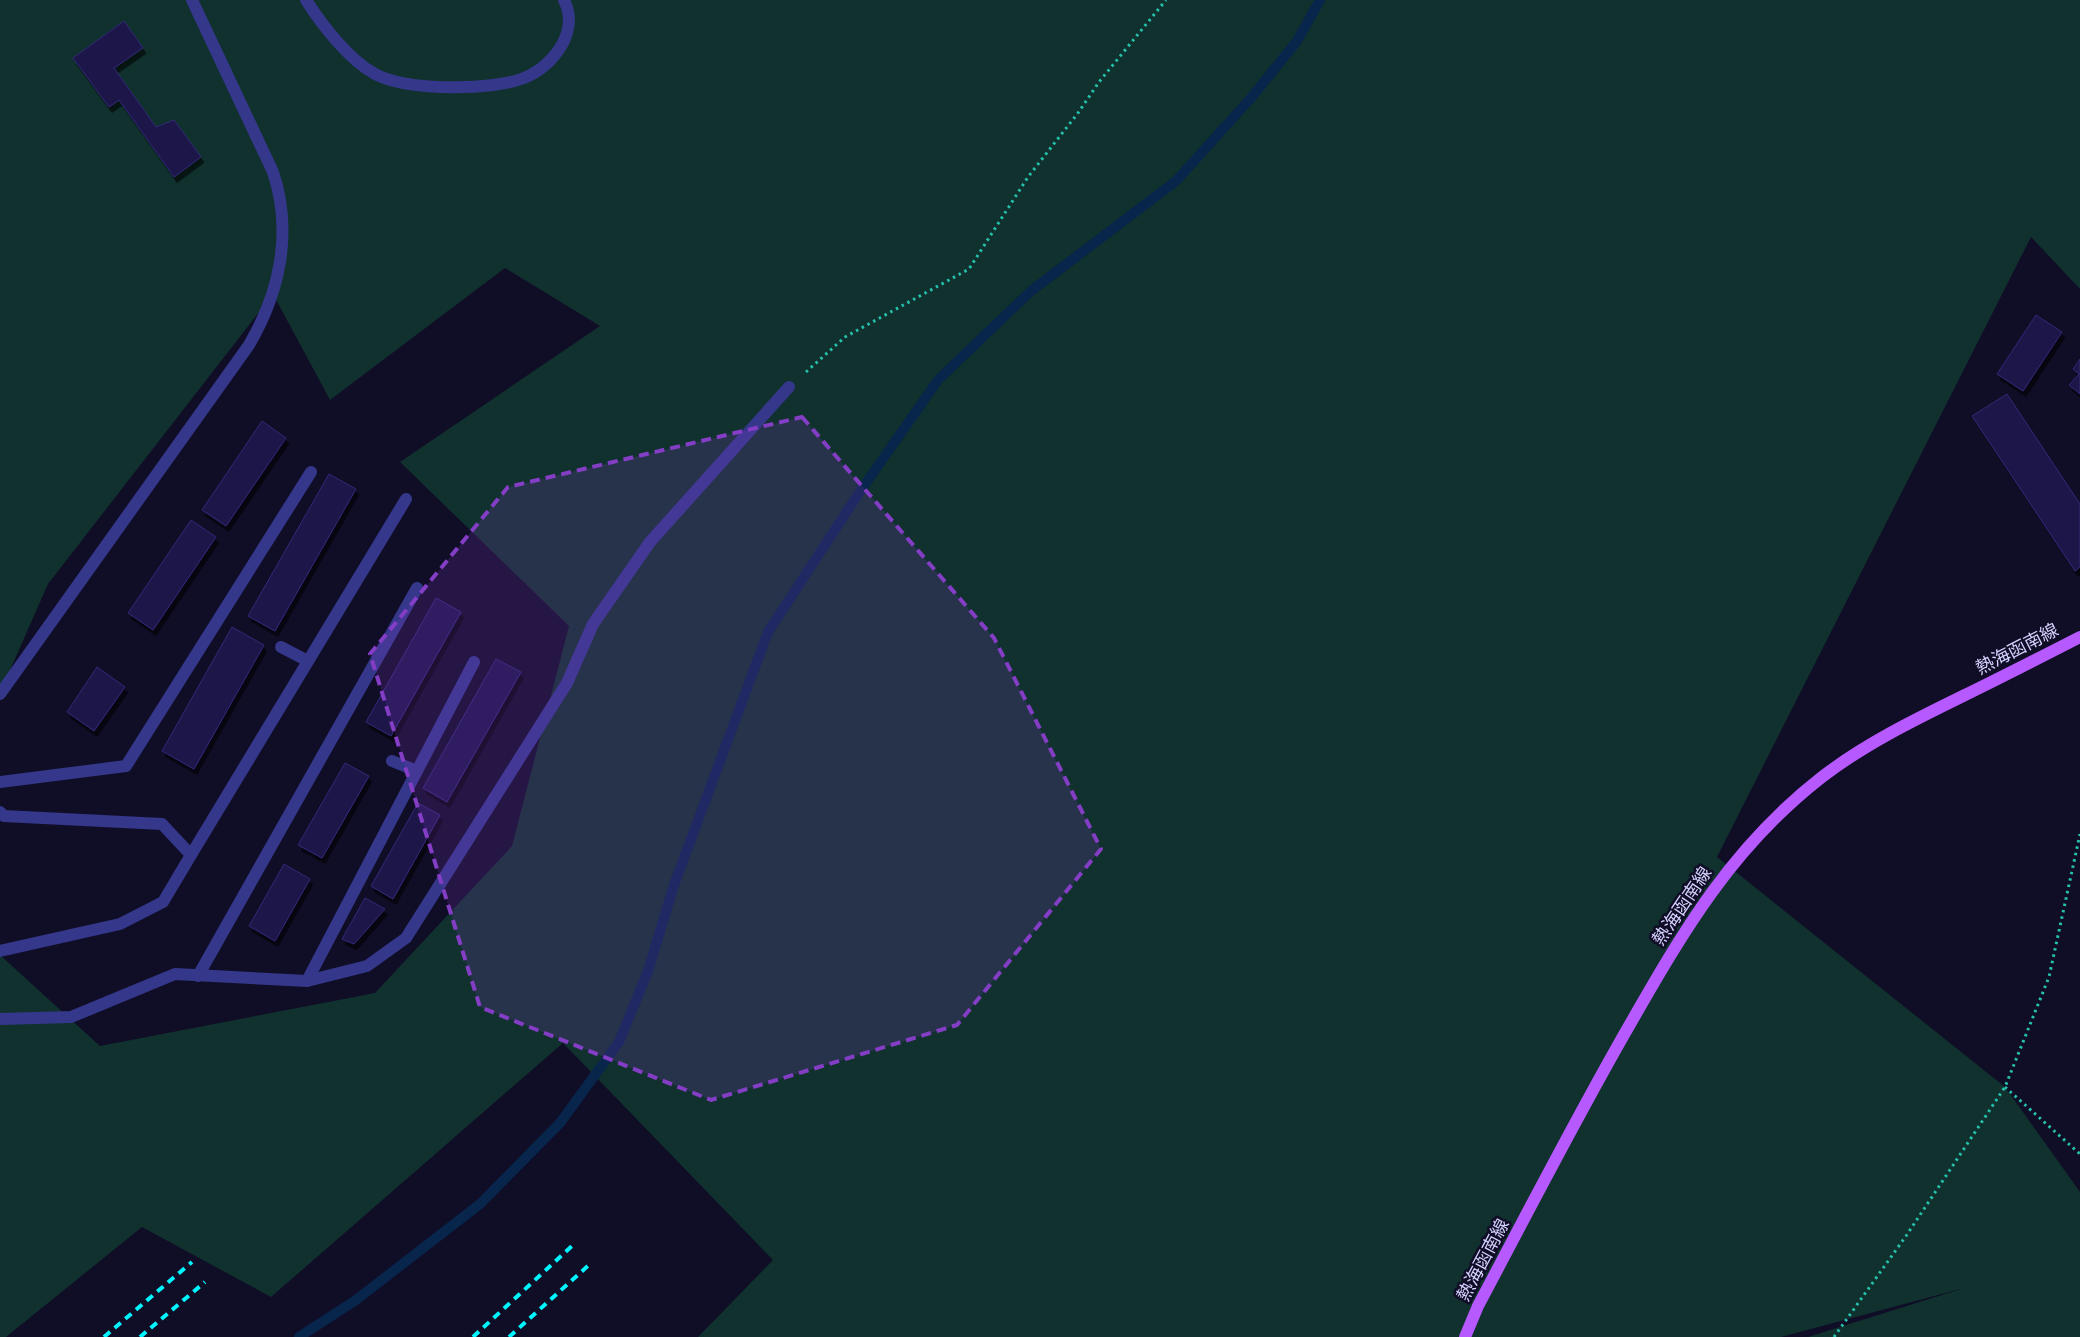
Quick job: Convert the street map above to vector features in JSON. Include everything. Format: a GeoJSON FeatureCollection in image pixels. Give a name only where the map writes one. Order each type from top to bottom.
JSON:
{"type":"FeatureCollection","features":[{"type":"Feature","properties":{"kind":"main road","name":"熱海函南線"},"geometry":{"type":"LineString","coordinates":[[1465,1337],[1478,1306],[1600,1077],[1678,941],[1725,872],[1753,839],[1784,809],[1848,758],[1907,724],[2080,637]]}},
{"type":"Feature","properties":{"kind":"street"},"geometry":{"type":"LineString","coordinates":[[0,694],[249,345],[266,316],[280,270],[282,239],[279,190],[273,172],[192,0]]}},
{"type":"Feature","properties":{"kind":"street"},"geometry":{"type":"LineString","coordinates":[[306,0],[318,18],[350,53],[375,74],[395,81],[440,88],[487,86],[523,78],[542,69],[557,54],[567,35],[569,11],[564,0]]}},
{"type":"Feature","properties":{"kind":"street"},"geometry":{"type":"LineString","coordinates":[[0,1019],[71,1017],[175,974],[307,981],[367,966],[406,938],[567,683],[593,624],[650,542],[789,387]]}},
{"type":"Feature","properties":{"kind":"street"},"geometry":{"type":"LineString","coordinates":[[0,782],[126,766],[310,472]]}},
{"type":"Feature","properties":{"kind":"street"},"geometry":{"type":"LineString","coordinates":[[0,950],[120,924],[163,902],[406,499]]}},
{"type":"Feature","properties":{"kind":"street"},"geometry":{"type":"LineString","coordinates":[[198,976],[417,588]]}},
{"type":"Feature","properties":{"kind":"street"},"geometry":{"type":"LineString","coordinates":[[281,647],[308,661]]}},
{"type":"Feature","properties":{"kind":"street"},"geometry":{"type":"LineString","coordinates":[[307,981],[474,662]]}},
{"type":"Feature","properties":{"kind":"street"},"geometry":{"type":"LineString","coordinates":[[392,761],[417,771]]}},
{"type":"Feature","properties":{"kind":"street"},"geometry":{"type":"LineString","coordinates":[[0,812],[4,816],[162,824],[191,854]]}},
{"type":"Feature","properties":{"kind":"path"},"geometry":{"type":"LineString","coordinates":[[789,387],[845,337],[970,269],[1028,177],[1078,113],[1099,82],[1166,0]]}},
{"type":"Feature","properties":{"kind":"path"},"geometry":{"type":"LineString","coordinates":[[1834,1337],[1906,1236],[2005,1086],[2049,977],[2080,834]]}},
{"type":"Feature","properties":{"kind":"path"},"geometry":{"type":"LineString","coordinates":[[2005,1086],[2080,1154]]}},
{"type":"Feature","properties":{"kind":"highlighted area"},"geometry":{"type":"Polygon","coordinates":[[[802,417],[994,638],[1101,849],[957,1025],[711,1100],[480,1007],[370,654],[508,487],[802,417]]]}},
{"type":"Feature","properties":{"kind":"green space"},"geometry":{"type":"Polygon","coordinates":[[[0,0],[2080,0],[2080,289],[2031,237],[1717,857],[2005,1087],[2080,1192],[2080,1337],[1808,1337],[1964,1288],[1781,1337],[698,1337],[773,1260],[563,1043],[271,1297],[142,1227],[6,1337],[0,1337],[0,955],[100,1046],[375,993],[512,846],[569,626],[400,462],[600,326],[505,268],[330,400],[273,294],[48,584],[0,693],[0,0]]]}},
{"type":"Feature","properties":{"kind":"building"},"geometry":{"type":"Polygon","coordinates":[[[124,21],[143,48],[114,68],[156,127],[174,120],[201,157],[174,177],[119,100],[109,107],[73,58],[124,21]]]}},
{"type":"Feature","properties":{"kind":"building"},"geometry":{"type":"Polygon","coordinates":[[[2036,315],[2062,332],[2023,391],[1997,374],[2036,315]]]}},
{"type":"Feature","properties":{"kind":"building"},"geometry":{"type":"Polygon","coordinates":[[[2080,359],[2080,394],[2069,385],[2079,374],[2073,369],[2080,359]]]}},
{"type":"Feature","properties":{"kind":"building"},"geometry":{"type":"Polygon","coordinates":[[[2007,394],[2080,504],[2080,567],[2075,571],[1972,416],[2007,394]]]}},
{"type":"Feature","properties":{"kind":"building"},"geometry":{"type":"Polygon","coordinates":[[[262,421],[286,438],[226,526],[202,510],[262,421]]]}},
{"type":"Feature","properties":{"kind":"building"},"geometry":{"type":"Polygon","coordinates":[[[329,474],[356,489],[275,631],[248,616],[329,474]]]}},
{"type":"Feature","properties":{"kind":"building"},"geometry":{"type":"Polygon","coordinates":[[[191,520],[216,537],[153,630],[128,613],[191,520]]]}},
{"type":"Feature","properties":{"kind":"building"},"geometry":{"type":"Polygon","coordinates":[[[436,598],[461,612],[391,736],[366,722],[436,598]]]}},
{"type":"Feature","properties":{"kind":"building"},"geometry":{"type":"Polygon","coordinates":[[[232,627],[264,645],[194,769],[162,751],[232,627]]]}},
{"type":"Feature","properties":{"kind":"building"},"geometry":{"type":"Polygon","coordinates":[[[496,659],[521,672],[447,802],[423,788],[496,659]]]}},
{"type":"Feature","properties":{"kind":"building"},"geometry":{"type":"Polygon","coordinates":[[[97,667],[125,687],[94,731],[67,712],[97,667]]]}},
{"type":"Feature","properties":{"kind":"building"},"geometry":{"type":"Polygon","coordinates":[[[345,763],[369,776],[322,858],[298,845],[345,763]]]}},
{"type":"Feature","properties":{"kind":"building"},"geometry":{"type":"Polygon","coordinates":[[[418,803],[440,815],[393,899],[371,886],[418,803]]]}},
{"type":"Feature","properties":{"kind":"building"},"geometry":{"type":"Polygon","coordinates":[[[284,864],[310,879],[275,941],[249,926],[284,864]]]}},
{"type":"Feature","properties":{"kind":"building"},"geometry":{"type":"Polygon","coordinates":[[[365,898],[385,909],[354,944],[342,939],[365,898]]]}},
{"type":"Feature","properties":{"kind":"waterway"},"geometry":{"type":"LineString","coordinates":[[299,1337],[356,1300],[480,1204],[560,1123],[619,1042],[648,971],[674,885],[768,632],[857,496],[938,380],[1031,291],[1176,181],[1251,98],[1297,41],[1320,0]]}},
{"type":"Feature","properties":{"kind":"railway"},"geometry":{"type":"LineString","coordinates":[[473,1337],[573,1245]]}},
{"type":"Feature","properties":{"kind":"railway"},"geometry":{"type":"LineString","coordinates":[[104,1337],[192,1262]]}},
{"type":"Feature","properties":{"kind":"railway"},"geometry":{"type":"LineString","coordinates":[[509,1337],[590,1264]]}},
{"type":"Feature","properties":{"kind":"railway"},"geometry":{"type":"LineString","coordinates":[[140,1337],[205,1282]]}}]}
